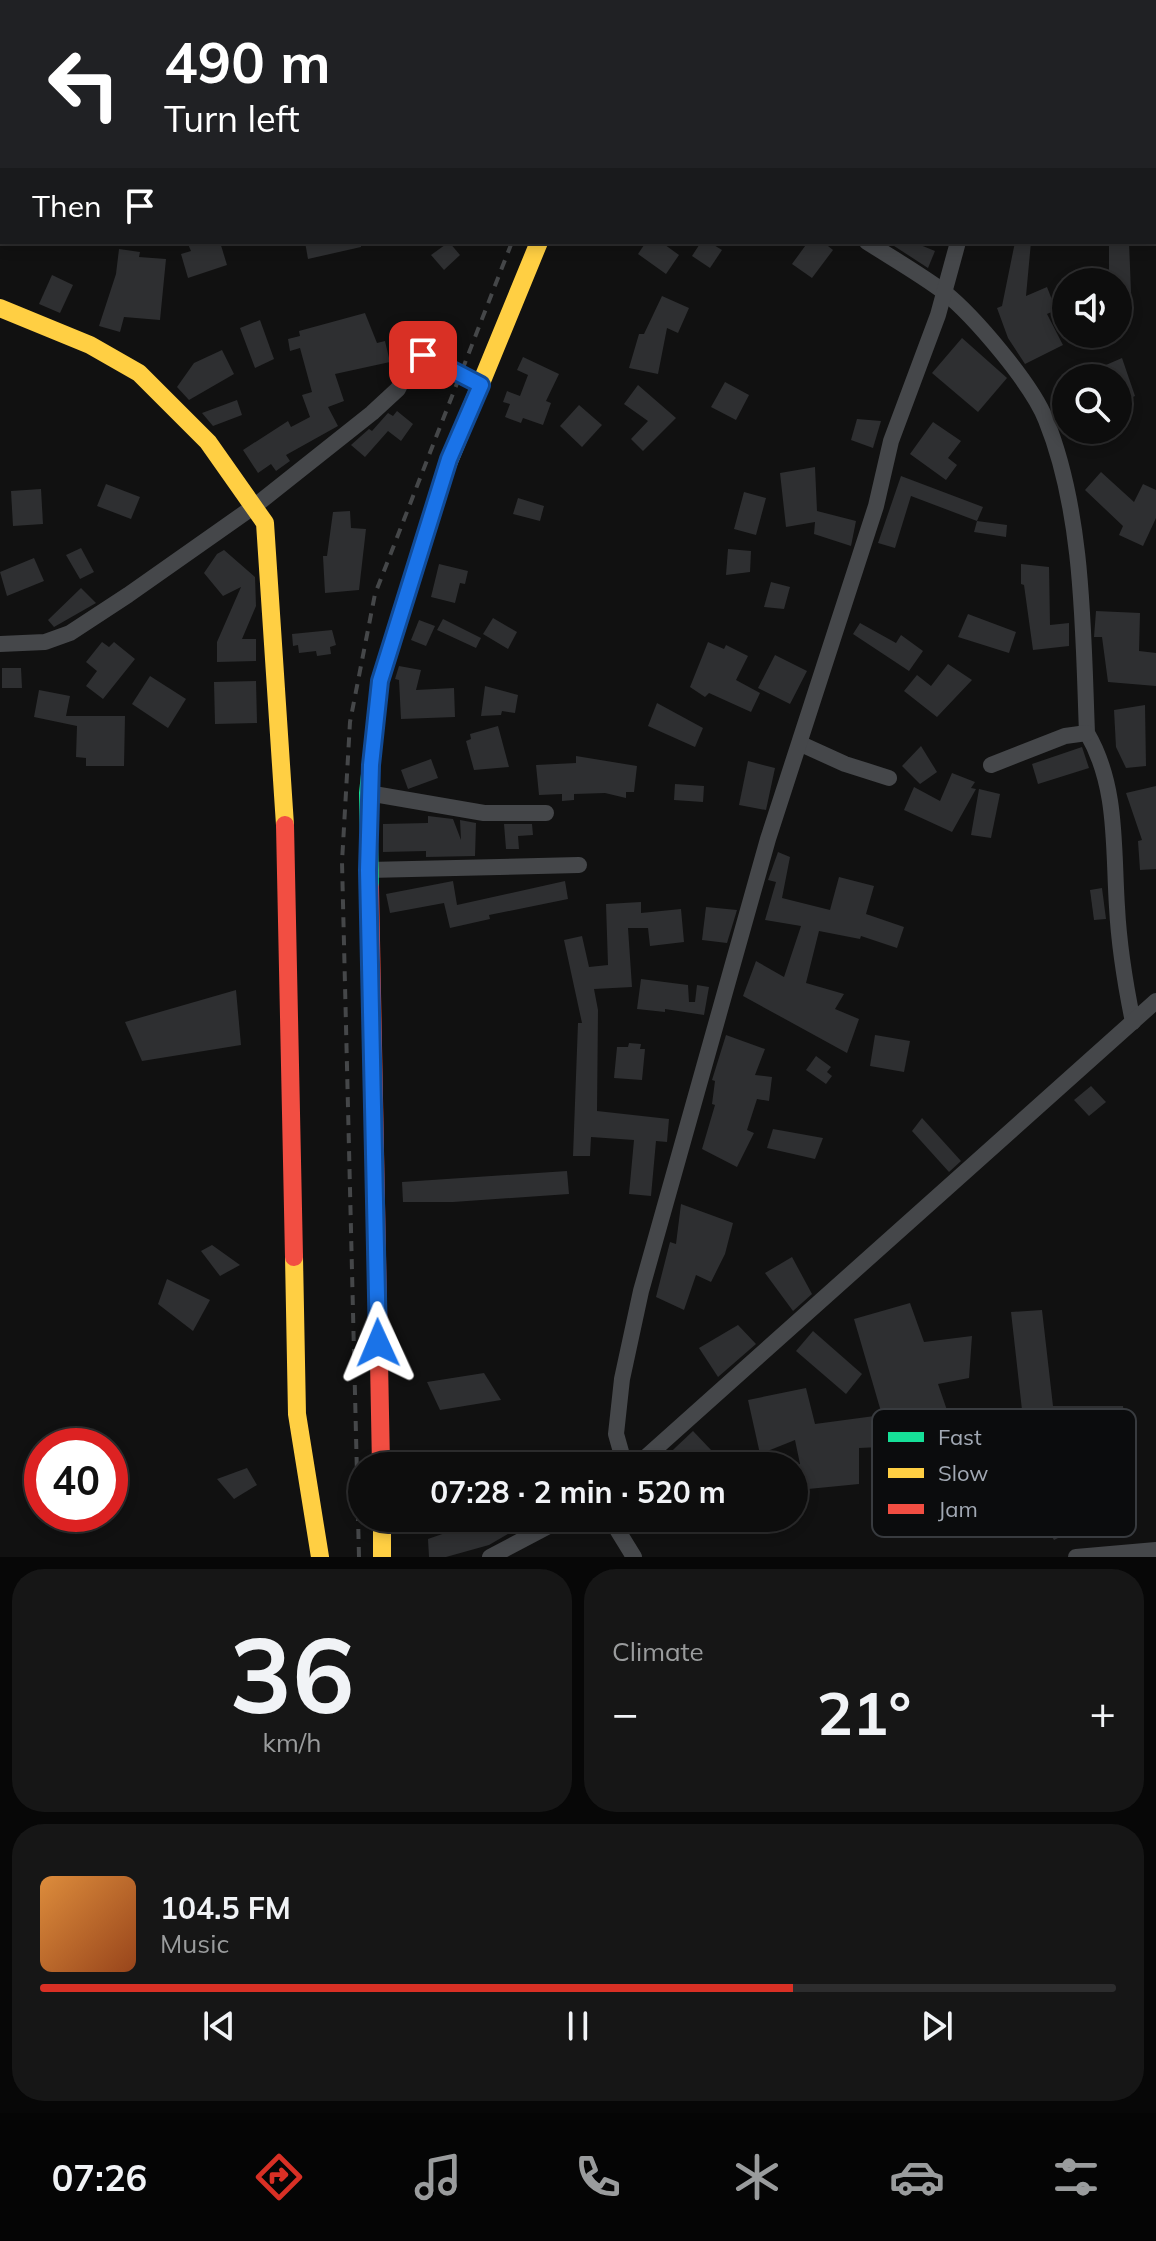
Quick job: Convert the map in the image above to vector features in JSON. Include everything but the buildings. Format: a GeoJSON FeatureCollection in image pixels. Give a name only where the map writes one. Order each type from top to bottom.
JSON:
{"type":"FeatureCollection","features":[{"type":"Feature","properties":{"kind":"street"},"geometry":{"type":"LineString","coordinates":[[381,1452],[368,870],[368,793],[380,681],[449,459],[538,244]]}},
{"type":"Feature","properties":{"kind":"street"},"geometry":{"type":"LineString","coordinates":[[870,244],[944,293],[988,335],[1045,417],[1058,456],[1074,530],[1087,733],[1101,756],[1111,797],[1121,966],[1133,1022]]}},
{"type":"Feature","properties":{"kind":"street"},"geometry":{"type":"LineString","coordinates":[[621,1452],[616,1434],[622,1379],[641,1291],[704,1060],[748,921],[768,839],[876,506],[891,441],[944,293],[957,244]]}},
{"type":"Feature","properties":{"kind":"street"},"geometry":{"type":"LineString","coordinates":[[0,308],[139,373],[170,402],[256,505],[265,523],[286,838],[297,1414],[320,1557]]}},
{"type":"Feature","properties":{"kind":"street"},"geometry":{"type":"LineString","coordinates":[[0,644],[45,642],[70,633],[256,505],[385,402],[398,389],[411,362],[423,355],[481,385]]}},
{"type":"Feature","properties":{"kind":"street"},"geometry":{"type":"LineString","coordinates":[[991,765],[1065,736],[1087,733]]}},
{"type":"Feature","properties":{"kind":"street"},"geometry":{"type":"LineString","coordinates":[[801,744],[845,764],[889,778]]}},
{"type":"Feature","properties":{"kind":"street"},"geometry":{"type":"LineString","coordinates":[[368,793],[484,813],[546,813]]}},
{"type":"Feature","properties":{"kind":"street"},"geometry":{"type":"LineString","coordinates":[[368,870],[579,865]]}},
{"type":"Feature","properties":{"kind":"street"},"geometry":{"type":"LineString","coordinates":[[652,1452],[1156,1001]]}},
{"type":"Feature","properties":{"kind":"street"},"geometry":{"type":"LineString","coordinates":[[382,1532],[382,1557]]}},
{"type":"Feature","properties":{"kind":"street"},"geometry":{"type":"LineString","coordinates":[[490,1557],[537,1532]]}},
{"type":"Feature","properties":{"kind":"street"},"geometry":{"type":"LineString","coordinates":[[619,1532],[634,1557]]}},
{"type":"Feature","properties":{"kind":"street"},"geometry":{"type":"LineString","coordinates":[[1076,1557],[1156,1550]]}},
{"type":"Feature","properties":{"kind":"railway"},"geometry":{"type":"LineString","coordinates":[[359,1557],[342,862],[350,722],[375,594],[511,244]]}},
{"type":"Feature","properties":{"kind":"traffic: fast"},"geometry":{"type":"LineString","coordinates":[[370,887],[368,793],[380,681],[447,466]]}},
{"type":"Feature","properties":{"kind":"traffic: slow"},"geometry":{"type":"LineString","coordinates":[[447,466],[538,244]]}},
{"type":"Feature","properties":{"kind":"traffic: slow"},"geometry":{"type":"LineString","coordinates":[[0,308],[90,345],[139,373],[208,442],[265,523],[285,825]]}},
{"type":"Feature","properties":{"kind":"traffic: slow"},"geometry":{"type":"LineString","coordinates":[[294,1257],[297,1414],[320,1557]]}},
{"type":"Feature","properties":{"kind":"traffic: slow"},"geometry":{"type":"LineString","coordinates":[[382,1532],[382,1557]]}},
{"type":"Feature","properties":{"kind":"traffic: jam"},"geometry":{"type":"LineString","coordinates":[[285,825],[294,1257]]}},
{"type":"Feature","properties":{"kind":"traffic: jam"},"geometry":{"type":"LineString","coordinates":[[370,887],[381,1452]]}},
{"type":"Feature","properties":{"kind":"route"},"geometry":{"type":"LineString","coordinates":[[378,1343],[368,793],[380,681],[449,459],[481,385],[423,355]]}}]}
